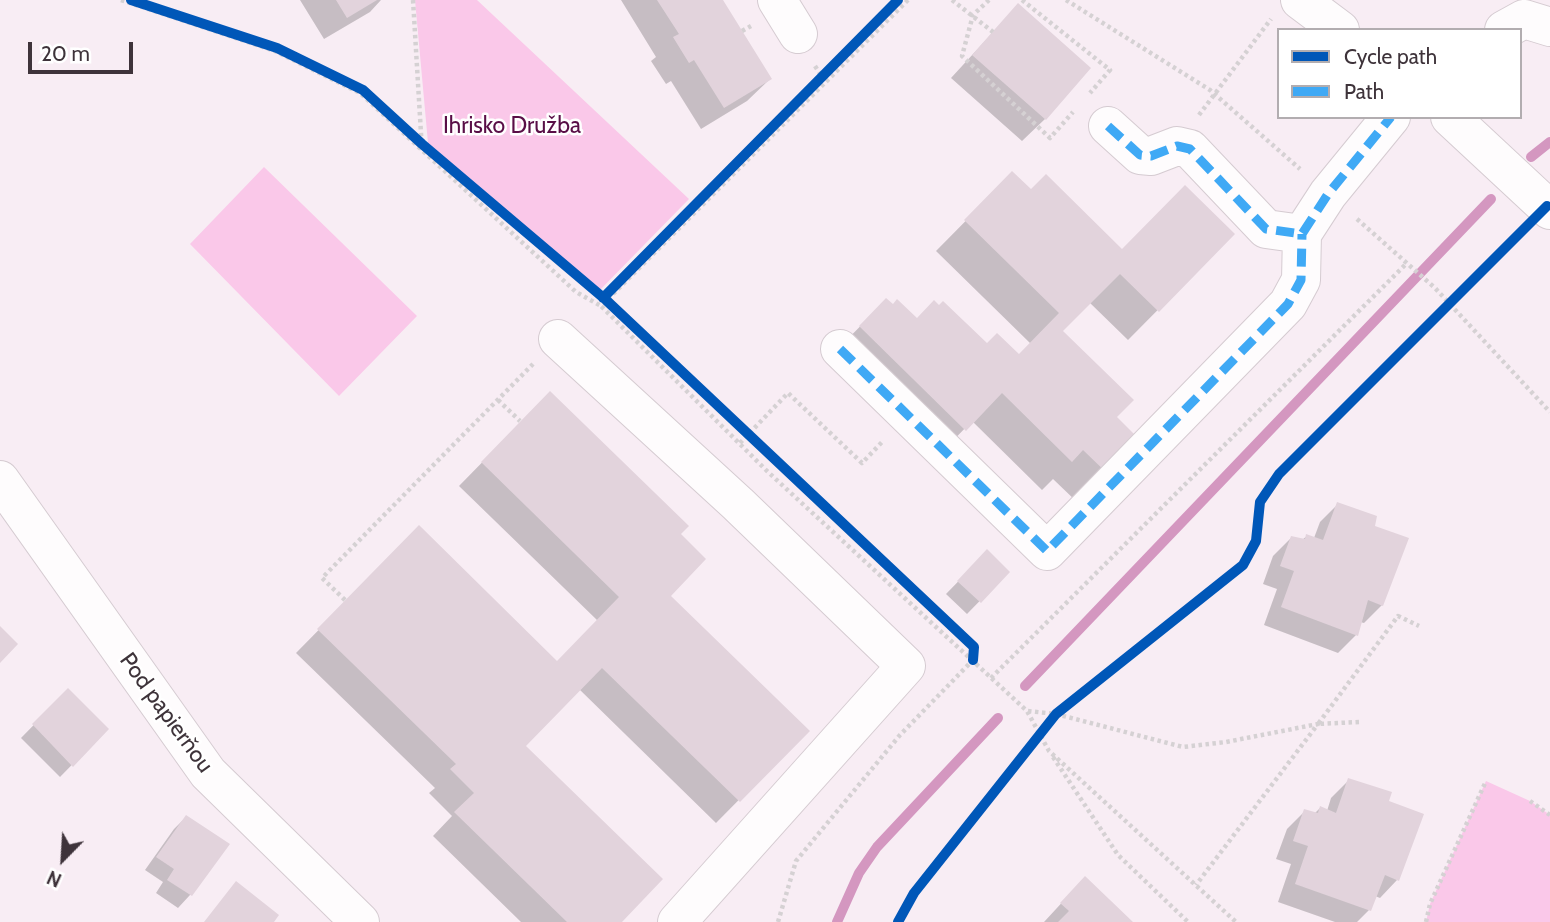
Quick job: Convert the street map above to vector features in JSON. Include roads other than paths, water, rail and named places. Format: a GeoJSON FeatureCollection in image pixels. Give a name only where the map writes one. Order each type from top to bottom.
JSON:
{"type":"FeatureCollection","features":[{"type":"Feature","properties":{"kind":"street"},"geometry":{"type":"LineString","coordinates":[[777,0],[798,34]]}},
{"type":"Feature","properties":{"kind":"street"},"geometry":{"type":"LineString","coordinates":[[1289,5],[1336,28]]}},
{"type":"Feature","properties":{"kind":"street"},"geometry":{"type":"LineString","coordinates":[[1508,28],[1524,19],[1550,27]]}},
{"type":"Feature","properties":{"kind":"street"},"geometry":{"type":"LineString","coordinates":[[1091,109],[1140,155],[1151,156],[1177,146],[1190,149],[1266,229],[1302,234]]}},
{"type":"Feature","properties":{"kind":"street"},"geometry":{"type":"LineString","coordinates":[[840,349],[1047,551],[1288,304],[1301,280],[1302,234],[1328,194],[1389,119]]}},
{"type":"Feature","properties":{"kind":"street"},"geometry":{"type":"LineString","coordinates":[[1452,119],[1550,210]]}},
{"type":"Feature","properties":{"kind":"street"},"geometry":{"type":"LineString","coordinates":[[558,339],[738,504],[906,666],[677,922]]}},
{"type":"Feature","properties":{"kind":"street","name":"Pod papierňou"},"geometry":{"type":"LineString","coordinates":[[0,480],[208,773],[360,922]]}},
{"type":"Feature","properties":{"kind":"waterway"},"geometry":{"type":"LineString","coordinates":[[1531,157],[1550,142]]}},
{"type":"Feature","properties":{"kind":"waterway"},"geometry":{"type":"LineString","coordinates":[[1025,686],[1491,199]]}},
{"type":"Feature","properties":{"kind":"waterway"},"geometry":{"type":"LineString","coordinates":[[837,922],[859,873],[877,847],[998,718]]}},
{"type":"Feature","properties":{"kind":"park label","name":"Ihrisko Družba"},"geometry":{"type":"Point","coordinates":[512,126]}}]}
